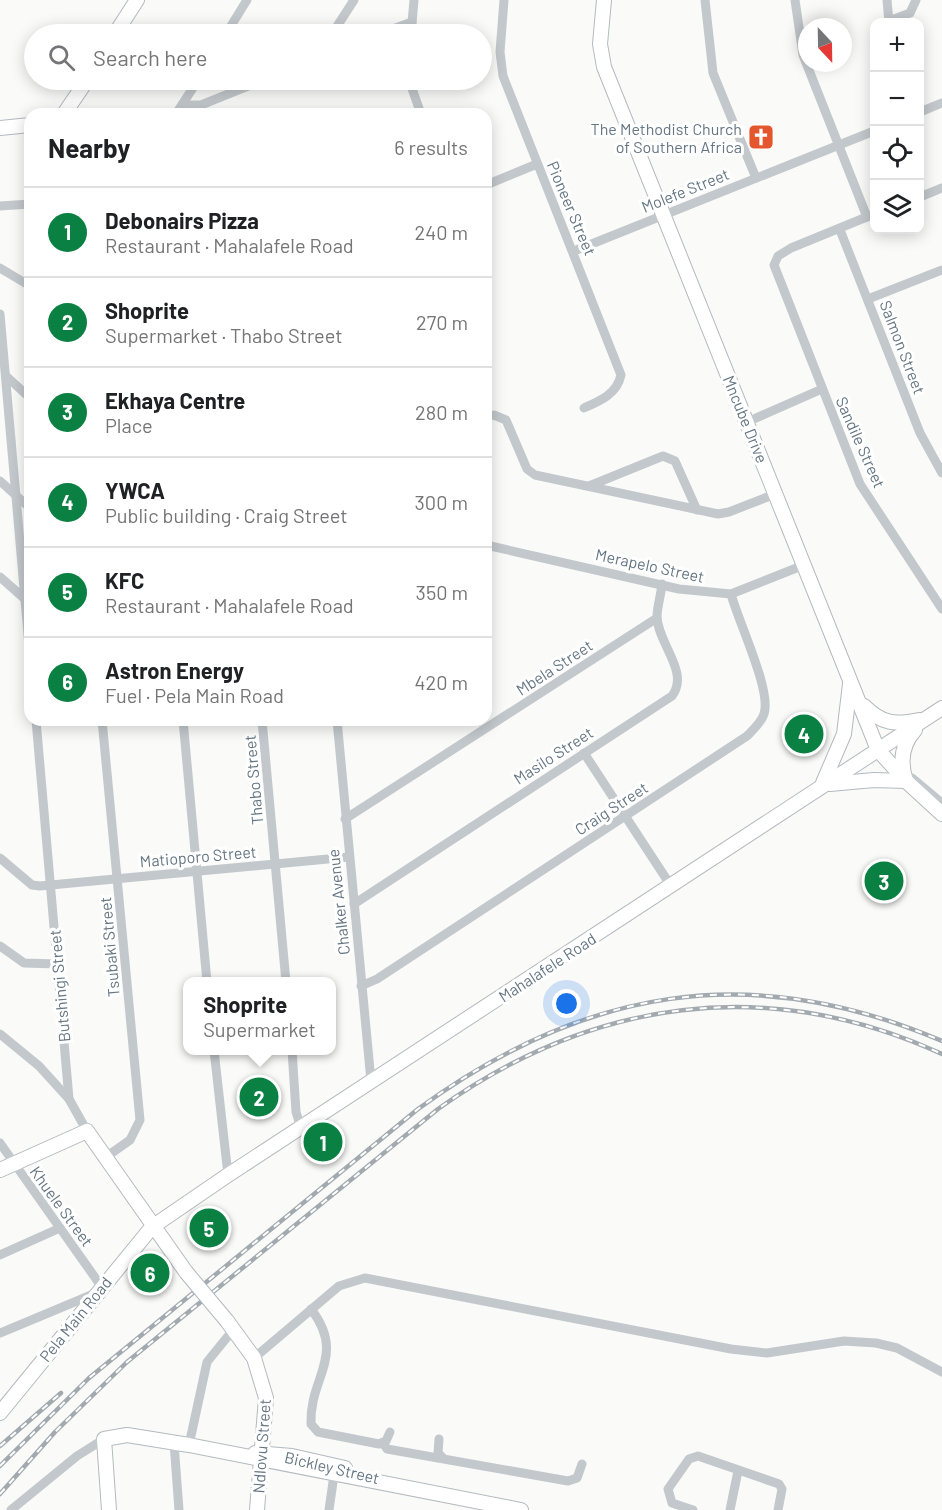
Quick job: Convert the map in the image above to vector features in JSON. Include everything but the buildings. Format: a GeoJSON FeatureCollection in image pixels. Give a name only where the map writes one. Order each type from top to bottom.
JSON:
{"type":"FeatureCollection","features":[{"type":"Feature","properties":{"kind":"street"},"geometry":{"type":"LineString","coordinates":[[121,24],[137,0]]}},
{"type":"Feature","properties":{"kind":"street"},"geometry":{"type":"LineString","coordinates":[[232,24],[247,0]]}},
{"type":"Feature","properties":{"kind":"street"},"geometry":{"type":"LineString","coordinates":[[338,24],[354,0]]}},
{"type":"Feature","properties":{"kind":"street"},"geometry":{"type":"LineString","coordinates":[[406,24],[412,22],[414,0]]}},
{"type":"Feature","properties":{"kind":"street","name":"Pioneer Street"},"geometry":{"type":"LineString","coordinates":[[504,0],[500,65],[621,375],[613,392],[584,408]]}},
{"type":"Feature","properties":{"kind":"street","name":"Mncube Drive"},"geometry":{"type":"LineString","coordinates":[[604,0],[601,56],[878,750],[942,814]]}},
{"type":"Feature","properties":{"kind":"street"},"geometry":{"type":"LineString","coordinates":[[705,0],[713,73],[756,178]]}},
{"type":"Feature","properties":{"kind":"street"},"geometry":{"type":"LineString","coordinates":[[795,0],[803,55],[839,146],[870,214]]}},
{"type":"Feature","properties":{"kind":"street"},"geometry":{"type":"LineString","coordinates":[[887,0],[889,18]]}},
{"type":"Feature","properties":{"kind":"street"},"geometry":{"type":"LineString","coordinates":[[898,18],[910,13],[916,0]]}},
{"type":"Feature","properties":{"kind":"street"},"geometry":{"type":"LineString","coordinates":[[68,108],[80,90]]}},
{"type":"Feature","properties":{"kind":"street"},"geometry":{"type":"LineString","coordinates":[[180,108],[192,90]]}},
{"type":"Feature","properties":{"kind":"street"},"geometry":{"type":"LineString","coordinates":[[182,105],[201,105],[238,90]]}},
{"type":"Feature","properties":{"kind":"street"},"geometry":{"type":"LineString","coordinates":[[412,90],[418,108]]}},
{"type":"Feature","properties":{"kind":"street"},"geometry":{"type":"LineString","coordinates":[[924,109],[942,103]]}},
{"type":"Feature","properties":{"kind":"street"},"geometry":{"type":"LineString","coordinates":[[0,128],[24,126]]}},
{"type":"Feature","properties":{"kind":"street","name":"Molefe Street"},"geometry":{"type":"LineString","coordinates":[[574,251],[870,133]]}},
{"type":"Feature","properties":{"kind":"street"},"geometry":{"type":"LineString","coordinates":[[492,183],[537,164]]}},
{"type":"Feature","properties":{"kind":"street"},"geometry":{"type":"LineString","coordinates":[[924,195],[942,188]]}},
{"type":"Feature","properties":{"kind":"street"},"geometry":{"type":"LineString","coordinates":[[0,206],[24,204]]}},
{"type":"Feature","properties":{"kind":"street"},"geometry":{"type":"LineString","coordinates":[[840,230],[870,216]]}},
{"type":"Feature","properties":{"kind":"street","name":"Sandile Street"},"geometry":{"type":"LineString","coordinates":[[840,230],[781,253],[774,265],[776,275],[860,484],[942,609]]}},
{"type":"Feature","properties":{"kind":"street","name":"Salmon Street"},"geometry":{"type":"LineString","coordinates":[[840,230],[920,433],[942,473]]}},
{"type":"Feature","properties":{"kind":"street"},"geometry":{"type":"LineString","coordinates":[[0,268],[24,282]]}},
{"type":"Feature","properties":{"kind":"street"},"geometry":{"type":"LineString","coordinates":[[868,299],[941,273]]}},
{"type":"Feature","properties":{"kind":"street"},"geometry":{"type":"LineString","coordinates":[[0,314],[24,588]]}},
{"type":"Feature","properties":{"kind":"street"},"geometry":{"type":"LineString","coordinates":[[6,376],[24,392]]}},
{"type":"Feature","properties":{"kind":"street"},"geometry":{"type":"LineString","coordinates":[[747,422],[822,389]]}},
{"type":"Feature","properties":{"kind":"street"},"geometry":{"type":"LineString","coordinates":[[492,416],[506,420],[531,473],[718,514],[775,494]]}},
{"type":"Feature","properties":{"kind":"street"},"geometry":{"type":"LineString","coordinates":[[589,486],[663,456],[670,457],[675,461],[697,510]]}},
{"type":"Feature","properties":{"kind":"street"},"geometry":{"type":"LineString","coordinates":[[0,481],[24,502]]}},
{"type":"Feature","properties":{"kind":"street","name":"Merapelo Street"},"geometry":{"type":"LineString","coordinates":[[492,546],[702,592],[731,594],[804,565]]}},
{"type":"Feature","properties":{"kind":"street"},"geometry":{"type":"LineString","coordinates":[[0,577],[24,598]]}},
{"type":"Feature","properties":{"kind":"street","name":"Masilo Street"},"geometry":{"type":"LineString","coordinates":[[354,904],[672,696],[679,677],[657,618],[662,584]]}},
{"type":"Feature","properties":{"kind":"street","name":"Craig Street"},"geometry":{"type":"LineString","coordinates":[[362,986],[377,979],[747,736],[764,716],[762,687],[731,594]]}},
{"type":"Feature","properties":{"kind":"street","name":"Mbela Street"},"geometry":{"type":"LineString","coordinates":[[492,724],[657,618]]}},
{"type":"Feature","properties":{"kind":"street"},"geometry":{"type":"LineString","coordinates":[[822,785],[835,760],[844,734],[850,678]]}},
{"type":"Feature","properties":{"kind":"street"},"geometry":{"type":"LineString","coordinates":[[860,703],[876,719],[890,723],[926,719]]}},
{"type":"Feature","properties":{"kind":"street","name":"Mahalafele Road"},"geometry":{"type":"LineString","coordinates":[[152,1227],[942,708]]}},
{"type":"Feature","properties":{"kind":"street"},"geometry":{"type":"LineString","coordinates":[[904,776],[904,747],[910,735],[926,719]]}},
{"type":"Feature","properties":{"kind":"street","name":"Butshingi Street"},"geometry":{"type":"LineString","coordinates":[[37,726],[69,1099],[87,1131],[152,1227],[186,1272]]}},
{"type":"Feature","properties":{"kind":"street","name":"Tsubaki Street"},"geometry":{"type":"LineString","coordinates":[[103,726],[140,1120],[130,1140],[106,1157]]}},
{"type":"Feature","properties":{"kind":"street"},"geometry":{"type":"LineString","coordinates":[[184,726],[207,977]]}},
{"type":"Feature","properties":{"kind":"street","name":"Thabo Street"},"geometry":{"type":"LineString","coordinates":[[263,726],[286,977]]}},
{"type":"Feature","properties":{"kind":"street","name":"Chalker Avenue"},"geometry":{"type":"LineString","coordinates":[[337,726],[371,1081]]}},
{"type":"Feature","properties":{"kind":"street","name":"Mbela Street"},"geometry":{"type":"LineString","coordinates":[[345,819],[489,726]]}},
{"type":"Feature","properties":{"kind":"street"},"geometry":{"type":"LineString","coordinates":[[584,753],[624,818],[671,886]]}},
{"type":"Feature","properties":{"kind":"street"},"geometry":{"type":"LineString","coordinates":[[822,785],[904,776],[942,803]]}},
{"type":"Feature","properties":{"kind":"street","name":"Matioporo Street"},"geometry":{"type":"LineString","coordinates":[[50,885],[349,857]]}},
{"type":"Feature","properties":{"kind":"street"},"geometry":{"type":"LineString","coordinates":[[0,858],[32,885],[50,885]]}},
{"type":"Feature","properties":{"kind":"street"},"geometry":{"type":"LineString","coordinates":[[0,946],[24,963],[58,964]]}},
{"type":"Feature","properties":{"kind":"street"},"geometry":{"type":"LineString","coordinates":[[0,1034],[39,1066],[69,1099]]}},
{"type":"Feature","properties":{"kind":"street"},"geometry":{"type":"LineString","coordinates":[[215,1055],[228,1175]]}},
{"type":"Feature","properties":{"kind":"street"},"geometry":{"type":"LineString","coordinates":[[292,1055],[296,1112],[301,1128]]}},
{"type":"Feature","properties":{"kind":"street"},"geometry":{"type":"LineString","coordinates":[[0,1170],[87,1131]]}},
{"type":"Feature","properties":{"kind":"street","name":"Khuele Street"},"geometry":{"type":"LineString","coordinates":[[0,1143],[60,1228],[98,1290]]}},
{"type":"Feature","properties":{"kind":"street","name":"Pela Main Road"},"geometry":{"type":"LineString","coordinates":[[0,1413],[98,1290],[152,1227]]}},
{"type":"Feature","properties":{"kind":"street"},"geometry":{"type":"LineString","coordinates":[[0,1255],[60,1228]]}},
{"type":"Feature","properties":{"kind":"street","name":"Ndlovu Street"},"geometry":{"type":"LineString","coordinates":[[186,1272],[254,1358],[266,1398],[257,1510]]}},
{"type":"Feature","properties":{"kind":"street"},"geometry":{"type":"LineString","coordinates":[[254,1358],[339,1287],[365,1278],[731,1349],[767,1353],[844,1341],[876,1342],[897,1348],[942,1372]]}},
{"type":"Feature","properties":{"kind":"street"},"geometry":{"type":"LineString","coordinates":[[0,1333],[98,1290]]}},
{"type":"Feature","properties":{"kind":"street"},"geometry":{"type":"LineString","coordinates":[[312,1309],[322,1323],[328,1344],[310,1424],[318,1432],[383,1443],[387,1449],[568,1481],[577,1478],[582,1464]]}},
{"type":"Feature","properties":{"kind":"street"},"geometry":{"type":"LineString","coordinates":[[189,1445],[207,1362],[230,1326]]}},
{"type":"Feature","properties":{"kind":"street"},"geometry":{"type":"LineString","coordinates":[[383,1443],[390,1432]]}},
{"type":"Feature","properties":{"kind":"street","name":"Bickley Street"},"geometry":{"type":"LineString","coordinates":[[104,1439],[127,1435],[240,1455],[333,1465],[422,1490]]}},
{"type":"Feature","properties":{"kind":"street"},"geometry":{"type":"LineString","coordinates":[[10,1510],[77,1456],[104,1439],[109,1510]]}},
{"type":"Feature","properties":{"kind":"street"},"geometry":{"type":"LineString","coordinates":[[439,1439],[438,1453],[442,1457]]}},
{"type":"Feature","properties":{"kind":"street"},"geometry":{"type":"LineString","coordinates":[[174,1443],[178,1510]]}},
{"type":"Feature","properties":{"kind":"street"},"geometry":{"type":"LineString","coordinates":[[693,1510],[672,1503],[668,1492],[688,1459],[698,1456],[779,1484],[782,1489],[778,1510]]}},
{"type":"Feature","properties":{"kind":"street","name":"Bickley Street"},"geometry":{"type":"LineString","coordinates":[[262,1457],[334,1474],[521,1510]]}},
{"type":"Feature","properties":{"kind":"street"},"geometry":{"type":"LineString","coordinates":[[730,1510],[738,1471]]}},
{"type":"Feature","properties":{"kind":"street"},"geometry":{"type":"LineString","coordinates":[[329,1510],[334,1474]]}},
{"type":"Feature","properties":{"kind":"railway"},"geometry":{"type":"LineString","coordinates":[[0,1466],[89,1378],[418,1109],[480,1068],[543,1036],[606,1013],[670,999],[736,995],[802,1000],[871,1015],[942,1041]]}},
{"type":"Feature","properties":{"kind":"railway"},"geometry":{"type":"LineString","coordinates":[[0,1494],[55,1432],[127,1362],[438,1109],[497,1072],[557,1043],[619,1022],[682,1010],[746,1007],[811,1013],[876,1029],[942,1054]]}},
{"type":"Feature","properties":{"kind":"railway"},"geometry":{"type":"LineString","coordinates":[[0,1446],[61,1393]]}},
{"type":"Feature","properties":{"kind":"place","name":"The Methodist Church of Southern Africa"},"geometry":{"type":"Point","coordinates":[761,137]}},
{"type":"Feature","properties":{"kind":"place","name":"YWCA"},"geometry":{"type":"Point","coordinates":[804,734]}},
{"type":"Feature","properties":{"kind":"place","name":"Ekhaya Centre"},"geometry":{"type":"Point","coordinates":[884,881]}},
{"type":"Feature","properties":{"kind":"place","name":"Shoprite"},"geometry":{"type":"Point","coordinates":[259,1097]}},
{"type":"Feature","properties":{"kind":"place","name":"Debonairs Pizza"},"geometry":{"type":"Point","coordinates":[323,1142]}},
{"type":"Feature","properties":{"kind":"place","name":"KFC"},"geometry":{"type":"Point","coordinates":[209,1228]}},
{"type":"Feature","properties":{"kind":"place","name":"Astron Energy"},"geometry":{"type":"Point","coordinates":[150,1273]}}]}
